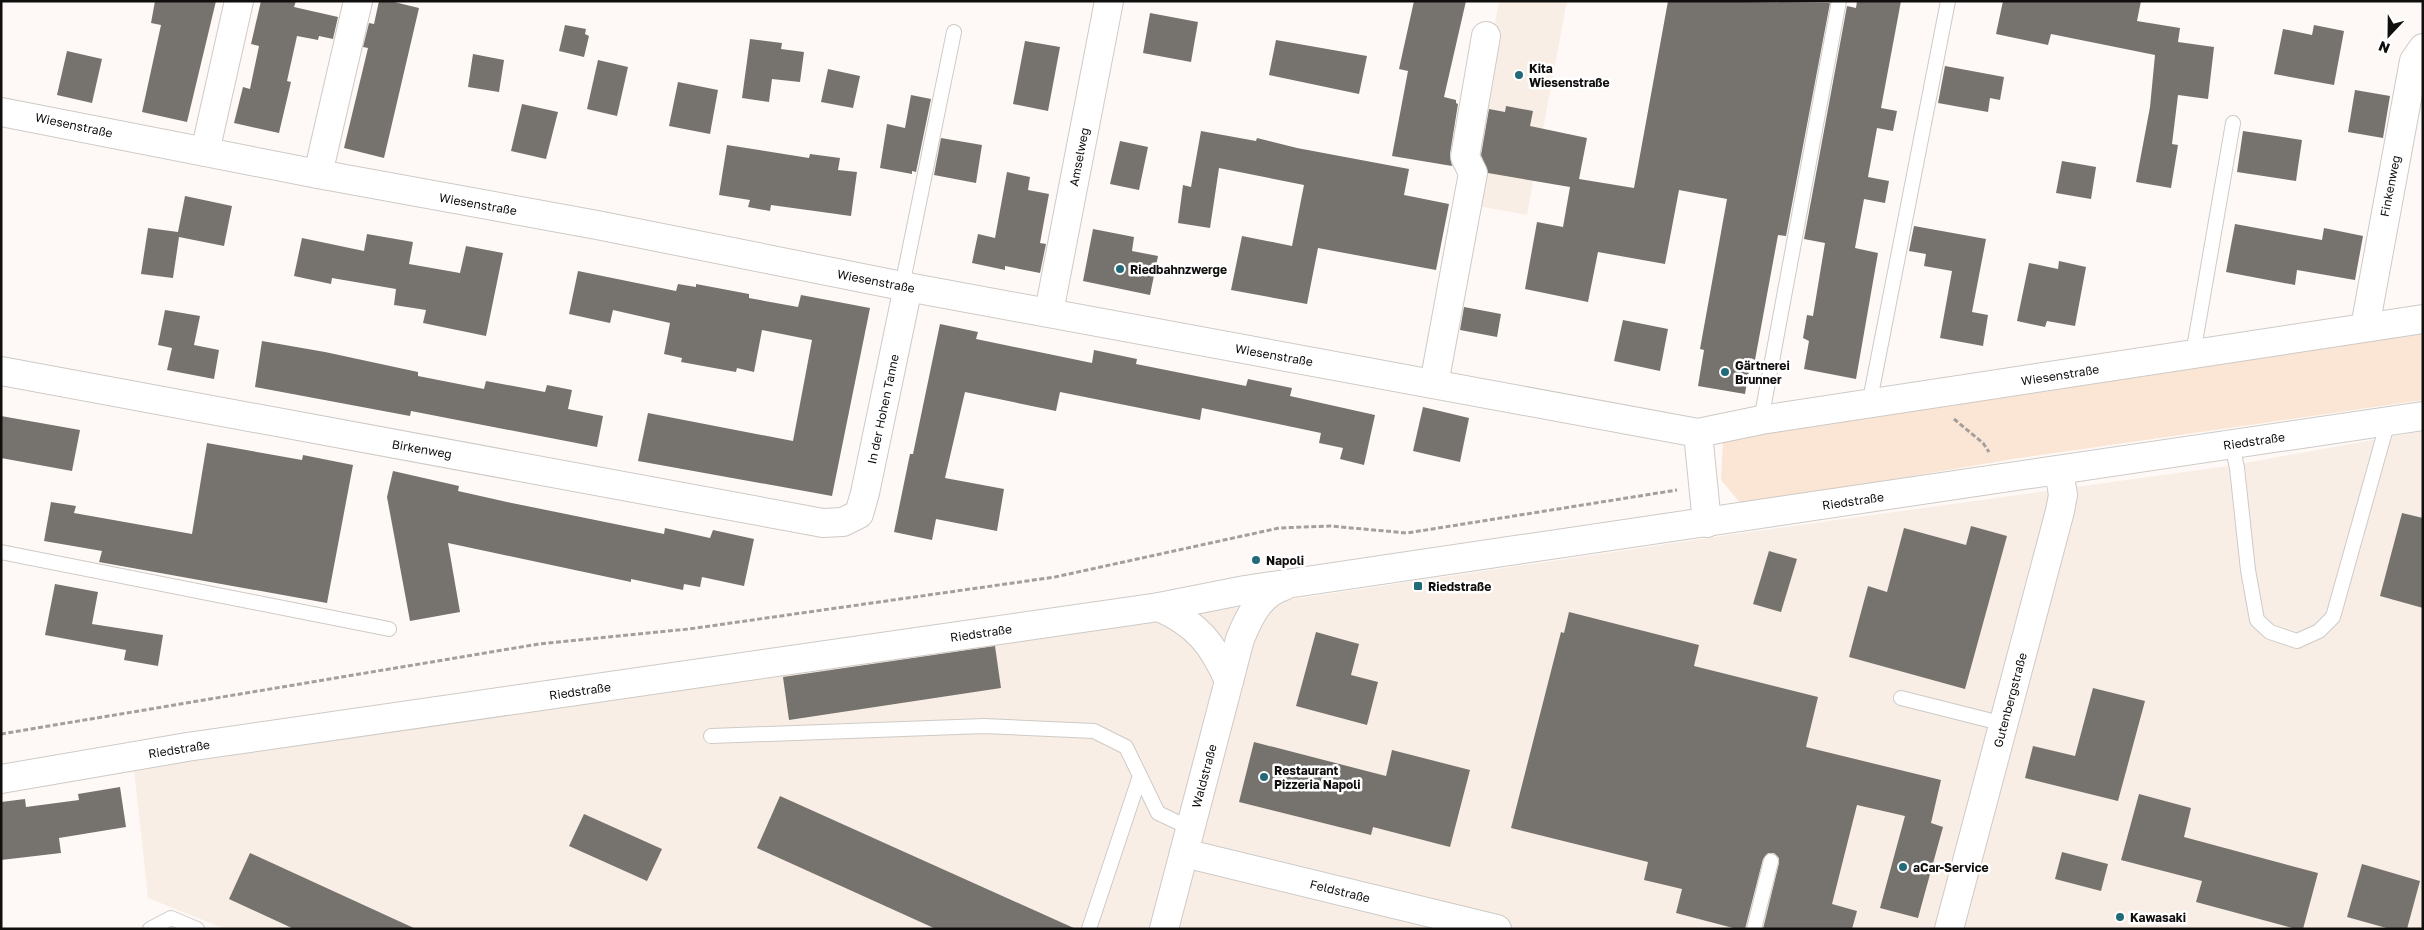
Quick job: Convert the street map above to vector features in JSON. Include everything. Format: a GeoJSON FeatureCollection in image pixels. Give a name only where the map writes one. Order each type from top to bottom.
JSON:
{"type":"FeatureCollection","features":[{"type":"Feature","properties":{"kind":"street"},"geometry":{"type":"LineString","coordinates":[[205,152],[239,1]]}},
{"type":"Feature","properties":{"kind":"street"},"geometry":{"type":"LineString","coordinates":[[318,174],[358,1]]}},
{"type":"Feature","properties":{"kind":"street","name":"Amselweg"},"geometry":{"type":"LineString","coordinates":[[1049,312],[1110,1]]}},
{"type":"Feature","properties":{"kind":"street"},"geometry":{"type":"LineString","coordinates":[[1434,384],[1473,173],[1466,157],[1486,36]]}},
{"type":"Feature","properties":{"kind":"street","name":"Finkenweg"},"geometry":{"type":"LineString","coordinates":[[2365,327],[2414,61],[2423,48]]}},
{"type":"Feature","properties":{"kind":"street","name":"Wiesenstraße"},"geometry":{"type":"LineString","coordinates":[[1,112],[318,174],[597,225],[905,286],[1698,433],[1761,420],[2423,319]]}},
{"type":"Feature","properties":{"kind":"street","name":"In der Hohen Tanne"},"geometry":{"type":"LineString","coordinates":[[843,522],[859,514],[865,493],[905,286]]}},
{"type":"Feature","properties":{"kind":"street","name":"Birkenweg"},"geometry":{"type":"LineString","coordinates":[[1,371],[823,522],[843,522]]}},
{"type":"Feature","properties":{"kind":"street","name":"Riedstraße"},"geometry":{"type":"LineString","coordinates":[[1,779],[187,747],[1159,607],[1245,590],[1284,586],[2423,416]]}},
{"type":"Feature","properties":{"kind":"street"},"geometry":{"type":"LineString","coordinates":[[1698,433],[1707,522]]}},
{"type":"Feature","properties":{"kind":"street","name":"Gutenbergstraße"},"geometry":{"type":"LineString","coordinates":[[1948,929],[2062,505],[2063,492],[2059,470]]}},
{"type":"Feature","properties":{"kind":"street","name":"Riedstraße"},"geometry":{"type":"LineString","coordinates":[[1247,624],[1262,600],[1273,590],[1284,586]]}},
{"type":"Feature","properties":{"kind":"street"},"geometry":{"type":"LineString","coordinates":[[1159,607],[1192,626],[1209,642],[1229,681]]}},
{"type":"Feature","properties":{"kind":"street","name":"Waldstraße"},"geometry":{"type":"LineString","coordinates":[[1164,929],[1229,681],[1247,624]]}},
{"type":"Feature","properties":{"kind":"street","name":"Feldstraße"},"geometry":{"type":"LineString","coordinates":[[1187,840],[1497,929]]}},
{"type":"Feature","properties":{"kind":"lane"},"geometry":{"type":"LineString","coordinates":[[1761,420],[1839,1]]}},
{"type":"Feature","properties":{"kind":"lane"},"geometry":{"type":"LineString","coordinates":[[1869,405],[1948,1]]}},
{"type":"Feature","properties":{"kind":"lane"},"geometry":{"type":"LineString","coordinates":[[905,286],[954,32]]}},
{"type":"Feature","properties":{"kind":"lane"},"geometry":{"type":"LineString","coordinates":[[2193,354],[2233,124]]}},
{"type":"Feature","properties":{"kind":"lane"},"geometry":{"type":"LineString","coordinates":[[2232,445],[2237,468],[2248,570],[2257,620],[2270,632],[2297,641],[2319,631],[2333,616],[2388,421]]}},
{"type":"Feature","properties":{"kind":"lane"},"geometry":{"type":"LineString","coordinates":[[1,552],[389,629]]}},
{"type":"Feature","properties":{"kind":"lane"},"geometry":{"type":"LineString","coordinates":[[1901,698],[2004,724]]}},
{"type":"Feature","properties":{"kind":"lane"},"geometry":{"type":"LineString","coordinates":[[710,736],[984,726],[1094,731],[1126,747],[1158,813],[1187,840]]}},
{"type":"Feature","properties":{"kind":"lane"},"geometry":{"type":"LineString","coordinates":[[1089,929],[1140,776]]}},
{"type":"Feature","properties":{"kind":"lane"},"geometry":{"type":"LineString","coordinates":[[1754,929],[1771,861]]}},
{"type":"Feature","properties":{"kind":"lane"},"geometry":{"type":"LineString","coordinates":[[150,929],[171,918],[197,929]]}},
{"type":"Feature","properties":{"kind":"path"},"geometry":{"type":"LineString","coordinates":[[1941,394],[1948,414],[1983,442],[2005,478]]}},
{"type":"Feature","properties":{"kind":"path"},"geometry":{"type":"LineString","coordinates":[[1,734],[539,644],[689,629],[1055,578],[1279,528],[1330,526],[1407,533],[1703,486]]}},
{"type":"Feature","properties":{"kind":"shaded area","name":"Kita Wiesenstraße"},"geometry":{"type":"Polygon","coordinates":[[[1499,1],[1567,1],[1527,215],[1477,206],[1486,159],[1478,158],[1472,149],[1499,1]]]}},
{"type":"Feature","properties":{"kind":"shaded area"},"geometry":{"type":"Polygon","coordinates":[[[2423,330],[2423,400],[2013,459],[1742,505],[1721,480],[1723,442],[1749,433],[2423,330]]]}},
{"type":"Feature","properties":{"kind":"shaded area"},"geometry":{"type":"Polygon","coordinates":[[[2423,431],[2423,929],[225,929],[148,898],[134,770],[1749,532],[2228,466],[2423,431]]]}},
{"type":"Feature","properties":{"kind":"building"},"geometry":{"type":"Polygon","coordinates":[[[155,1],[216,1],[187,122],[142,112],[161,25],[151,23],[155,1]]]}},
{"type":"Feature","properties":{"kind":"building"},"geometry":{"type":"Polygon","coordinates":[[[261,1],[296,1],[294,7],[338,17],[333,39],[319,36],[318,40],[297,36],[287,81],[291,82],[279,133],[234,123],[243,87],[250,89],[259,46],[251,44],[261,1]]]}},
{"type":"Feature","properties":{"kind":"building"},"geometry":{"type":"Polygon","coordinates":[[[379,1],[390,1],[419,8],[384,158],[344,148],[368,48],[363,47],[369,23],[374,24],[379,1]]]}},
{"type":"Feature","properties":{"kind":"building"},"geometry":{"type":"Polygon","coordinates":[[[1414,1],[1466,1],[1444,97],[1456,100],[1458,104],[1450,154],[1452,166],[1392,156],[1408,71],[1399,69],[1414,1]]]}},
{"type":"Feature","properties":{"kind":"building"},"geometry":{"type":"Polygon","coordinates":[[[1668,1],[1830,3],[1786,236],[1778,235],[1755,360],[1751,358],[1745,394],[1698,386],[1704,350],[1700,349],[1727,199],[1679,190],[1665,264],[1598,252],[1588,302],[1525,289],[1537,222],[1563,227],[1570,187],[1488,173],[1481,155],[1489,109],[1505,112],[1506,106],[1533,111],[1530,126],[1587,138],[1579,179],[1634,188],[1668,1]]]}},
{"type":"Feature","properties":{"kind":"building"},"geometry":{"type":"Polygon","coordinates":[[[1857,1],[1901,1],[1881,108],[1897,111],[1893,131],[1877,128],[1868,177],[1889,181],[1885,203],[1864,199],[1855,248],[1878,253],[1856,379],[1804,369],[1809,341],[1803,338],[1807,315],[1813,316],[1825,243],[1804,239],[1847,6],[1856,8],[1857,1]]]}},
{"type":"Feature","properties":{"kind":"building"},"geometry":{"type":"Polygon","coordinates":[[[2003,1],[2141,1],[2137,21],[2180,28],[2178,42],[2214,47],[2208,99],[2178,95],[2172,144],[2178,145],[2171,188],[2136,182],[2150,107],[2155,55],[2051,34],[2048,45],[1996,34],[2003,1]]]}},
{"type":"Feature","properties":{"kind":"building"},"geometry":{"type":"Polygon","coordinates":[[[1150,13],[1198,22],[1191,62],[1143,53],[1150,13]]]}},
{"type":"Feature","properties":{"kind":"building"},"geometry":{"type":"Polygon","coordinates":[[[565,25],[586,29],[585,34],[589,36],[584,57],[559,51],[565,25]]]}},
{"type":"Feature","properties":{"kind":"building"},"geometry":{"type":"Polygon","coordinates":[[[2314,25],[2344,31],[2334,85],[2274,74],[2283,29],[2312,35],[2314,25]]]}},
{"type":"Feature","properties":{"kind":"building"},"geometry":{"type":"Polygon","coordinates":[[[750,39],[782,43],[781,49],[804,52],[800,82],[772,79],[769,102],[742,98],[750,39]]]}},
{"type":"Feature","properties":{"kind":"building"},"geometry":{"type":"Polygon","coordinates":[[[1276,40],[1367,56],[1359,94],[1269,75],[1276,40]]]}},
{"type":"Feature","properties":{"kind":"building"},"geometry":{"type":"Polygon","coordinates":[[[1025,41],[1060,47],[1048,111],[1013,104],[1025,41]]]}},
{"type":"Feature","properties":{"kind":"building"},"geometry":{"type":"Polygon","coordinates":[[[67,51],[102,59],[92,103],[57,95],[67,51]]]}},
{"type":"Feature","properties":{"kind":"building"},"geometry":{"type":"Polygon","coordinates":[[[473,54],[504,60],[499,92],[468,87],[473,54]]]}},
{"type":"Feature","properties":{"kind":"building"},"geometry":{"type":"Polygon","coordinates":[[[598,60],[628,67],[617,116],[587,109],[598,60]]]}},
{"type":"Feature","properties":{"kind":"building"},"geometry":{"type":"Polygon","coordinates":[[[1945,66],[2004,77],[2000,100],[1990,98],[1988,112],[1938,103],[1945,66]]]}},
{"type":"Feature","properties":{"kind":"building"},"geometry":{"type":"Polygon","coordinates":[[[828,69],[860,76],[853,108],[821,102],[828,69]]]}},
{"type":"Feature","properties":{"kind":"building"},"geometry":{"type":"Polygon","coordinates":[[[678,82],[718,90],[710,134],[669,126],[678,82]]]}},
{"type":"Feature","properties":{"kind":"building"},"geometry":{"type":"Polygon","coordinates":[[[2355,90],[2390,96],[2383,138],[2348,132],[2355,90]]]}},
{"type":"Feature","properties":{"kind":"building"},"geometry":{"type":"Polygon","coordinates":[[[911,95],[931,99],[916,172],[912,171],[912,174],[880,168],[887,124],[905,128],[911,95]]]}},
{"type":"Feature","properties":{"kind":"building"},"geometry":{"type":"Polygon","coordinates":[[[522,104],[558,112],[546,159],[511,151],[522,104]]]}},
{"type":"Feature","properties":{"kind":"building"},"geometry":{"type":"Polygon","coordinates":[[[1201,131],[1256,141],[1257,138],[1297,148],[1409,169],[1404,195],[1449,204],[1436,270],[1318,248],[1307,304],[1231,290],[1242,236],[1292,246],[1304,185],[1219,168],[1210,228],[1178,223],[1183,185],[1191,187],[1201,131]]]}},
{"type":"Feature","properties":{"kind":"building"},"geometry":{"type":"Polygon","coordinates":[[[2243,131],[2302,140],[2296,181],[2237,172],[2243,131]]]}},
{"type":"Feature","properties":{"kind":"building"},"geometry":{"type":"Polygon","coordinates":[[[941,138],[982,145],[976,183],[934,175],[941,138]]]}},
{"type":"Feature","properties":{"kind":"building"},"geometry":{"type":"Polygon","coordinates":[[[1120,141],[1148,147],[1139,190],[1110,184],[1120,141]]]}},
{"type":"Feature","properties":{"kind":"building"},"geometry":{"type":"Polygon","coordinates":[[[727,145],[809,158],[810,154],[840,158],[838,170],[857,172],[851,216],[771,205],[770,211],[748,207],[750,200],[719,195],[727,145]]]}},
{"type":"Feature","properties":{"kind":"building"},"geometry":{"type":"Polygon","coordinates":[[[2062,161],[2096,167],[2091,199],[2056,193],[2062,161]]]}},
{"type":"Feature","properties":{"kind":"building"},"geometry":{"type":"Polygon","coordinates":[[[1007,172],[1030,177],[1028,190],[1049,194],[1040,243],[1046,244],[1040,273],[1005,266],[1005,270],[972,263],[978,234],[995,238],[1007,172]]]}},
{"type":"Feature","properties":{"kind":"building"},"geometry":{"type":"Polygon","coordinates":[[[185,196],[232,206],[224,246],[179,237],[173,278],[141,274],[148,228],[178,232],[185,196]]]}},
{"type":"Feature","properties":{"kind":"building"},"geometry":{"type":"Polygon","coordinates":[[[2235,224],[2322,240],[2324,228],[2363,236],[2355,280],[2297,270],[2295,285],[2226,272],[2235,224]]]}},
{"type":"Feature","properties":{"kind":"building"},"geometry":{"type":"Polygon","coordinates":[[[1914,226],[1986,239],[1972,312],[1988,315],[1983,346],[1940,338],[1952,271],[1924,266],[1926,254],[1909,251],[1914,226]]]}},
{"type":"Feature","properties":{"kind":"building","name":"Riedbahnzwerge"},"geometry":{"type":"Polygon","coordinates":[[[1093,229],[1134,237],[1132,251],[1158,256],[1150,295],[1083,281],[1093,229]]]}},
{"type":"Feature","properties":{"kind":"building"},"geometry":{"type":"Polygon","coordinates":[[[367,234],[413,242],[409,264],[460,273],[466,246],[503,253],[486,336],[423,323],[426,310],[394,305],[396,289],[332,278],[331,284],[294,276],[302,238],[364,251],[367,234]]]}},
{"type":"Feature","properties":{"kind":"building"},"geometry":{"type":"Polygon","coordinates":[[[2059,261],[2086,267],[2075,326],[2047,321],[2045,327],[2017,321],[2029,263],[2058,269],[2059,261]]]}},
{"type":"Feature","properties":{"kind":"building"},"geometry":{"type":"Polygon","coordinates":[[[578,271],[676,291],[678,284],[696,287],[696,284],[749,294],[749,298],[798,307],[801,295],[870,308],[832,496],[638,461],[648,413],[793,441],[812,340],[762,330],[754,372],[737,368],[736,372],[681,362],[682,358],[664,354],[670,323],[613,310],[610,323],[569,314],[578,271]]]}},
{"type":"Feature","properties":{"kind":"building"},"geometry":{"type":"Polygon","coordinates":[[[1464,307],[1501,314],[1497,337],[1460,330],[1464,307]]]}},
{"type":"Feature","properties":{"kind":"building"},"geometry":{"type":"Polygon","coordinates":[[[165,310],[200,316],[194,345],[219,350],[214,379],[167,370],[172,348],[158,345],[165,310]]]}},
{"type":"Feature","properties":{"kind":"building"},"geometry":{"type":"Polygon","coordinates":[[[1623,320],[1668,329],[1660,371],[1614,361],[1623,320]]]}},
{"type":"Feature","properties":{"kind":"building"},"geometry":{"type":"Polygon","coordinates":[[[940,324],[978,332],[976,339],[1092,363],[1094,350],[1137,359],[1136,364],[1246,386],[1248,379],[1292,388],[1290,396],[1375,415],[1364,465],[1340,459],[1343,448],[1319,443],[1321,433],[1202,408],[1200,420],[1060,392],[1056,411],[965,392],[945,478],[1004,489],[997,531],[936,519],[932,540],[894,532],[910,454],[913,454],[940,324]]]}},
{"type":"Feature","properties":{"kind":"building"},"geometry":{"type":"Polygon","coordinates":[[[262,341],[418,372],[418,376],[484,389],[486,381],[545,392],[547,385],[572,390],[568,409],[603,416],[597,447],[411,411],[410,416],[255,387],[262,341]]]}},
{"type":"Feature","properties":{"kind":"building"},"geometry":{"type":"Polygon","coordinates":[[[1423,407],[1469,418],[1460,462],[1413,451],[1423,407]]]}},
{"type":"Feature","properties":{"kind":"building"},"geometry":{"type":"Polygon","coordinates":[[[1,416],[80,430],[72,471],[1,458],[1,416]]]}},
{"type":"Feature","properties":{"kind":"building"},"geometry":{"type":"Polygon","coordinates":[[[207,443],[302,460],[303,455],[353,465],[327,603],[99,562],[102,551],[44,541],[51,502],[76,506],[74,513],[192,534],[207,443]]]}},
{"type":"Feature","properties":{"kind":"building"},"geometry":{"type":"Polygon","coordinates":[[[393,471],[459,486],[458,491],[664,534],[665,528],[710,538],[713,530],[754,539],[744,586],[702,577],[700,587],[684,584],[683,590],[631,579],[631,582],[448,543],[460,612],[410,621],[387,497],[393,471]]]}},
{"type":"Feature","properties":{"kind":"building"},"geometry":{"type":"Polygon","coordinates":[[[2402,513],[2423,518],[2423,608],[2380,596],[2402,513]]]}},
{"type":"Feature","properties":{"kind":"building"},"geometry":{"type":"Polygon","coordinates":[[[1971,526],[2007,536],[1965,689],[1849,657],[1868,586],[1887,592],[1904,528],[1966,545],[1971,526]]]}},
{"type":"Feature","properties":{"kind":"building"},"geometry":{"type":"Polygon","coordinates":[[[1769,551],[1797,559],[1781,612],[1753,604],[1769,551]]]}},
{"type":"Feature","properties":{"kind":"building"},"geometry":{"type":"Polygon","coordinates":[[[55,584],[98,592],[92,624],[163,635],[158,666],[124,660],[126,650],[45,635],[55,584]]]}},
{"type":"Feature","properties":{"kind":"building"},"geometry":{"type":"Polygon","coordinates":[[[1569,612],[1699,645],[1694,666],[1818,697],[1806,747],[1941,780],[1931,823],[1943,827],[1918,918],[1880,908],[1905,816],[1857,805],[1832,904],[1857,911],[1852,929],[1763,929],[1779,863],[1779,858],[1774,853],[1768,853],[1763,859],[1745,929],[1737,929],[1676,913],[1682,889],[1644,880],[1648,862],[1511,828],[1561,632],[1564,633],[1569,612]]]}},
{"type":"Feature","properties":{"kind":"building"},"geometry":{"type":"Polygon","coordinates":[[[1316,632],[1359,644],[1351,675],[1378,682],[1367,725],[1296,706],[1316,632]]]}},
{"type":"Feature","properties":{"kind":"building"},"geometry":{"type":"Polygon","coordinates":[[[995,646],[1001,688],[789,720],[783,677],[995,646]]]}},
{"type":"Feature","properties":{"kind":"building"},"geometry":{"type":"Polygon","coordinates":[[[2093,688],[2145,701],[2118,801],[2025,778],[2033,746],[2075,756],[2093,688]]]}},
{"type":"Feature","properties":{"kind":"building"},"geometry":{"type":"Polygon","coordinates":[[[1254,742],[1386,776],[1392,750],[1470,770],[1450,847],[1373,827],[1371,835],[1239,802],[1254,742]]]}},
{"type":"Feature","properties":{"kind":"building"},"geometry":{"type":"Polygon","coordinates":[[[120,787],[126,827],[59,838],[61,853],[1,860],[1,802],[25,799],[26,807],[79,800],[78,794],[120,787]]]}},
{"type":"Feature","properties":{"kind":"building"},"geometry":{"type":"Polygon","coordinates":[[[2139,794],[2191,808],[2184,837],[2318,873],[2303,929],[2296,929],[2196,902],[2202,881],[2121,860],[2139,794]]]}},
{"type":"Feature","properties":{"kind":"building"},"geometry":{"type":"Polygon","coordinates":[[[780,796],[1076,929],[936,929],[757,848],[780,796]]]}},
{"type":"Feature","properties":{"kind":"building"},"geometry":{"type":"Polygon","coordinates":[[[584,814],[662,849],[647,881],[569,846],[584,814]]]}},
{"type":"Feature","properties":{"kind":"building"},"geometry":{"type":"Polygon","coordinates":[[[2062,852],[2108,864],[2101,891],[2055,879],[2062,852]]]}},
{"type":"Feature","properties":{"kind":"building"},"geometry":{"type":"Polygon","coordinates":[[[250,853],[416,929],[294,929],[229,899],[250,853]]]}},
{"type":"Feature","properties":{"kind":"building"},"geometry":{"type":"Polygon","coordinates":[[[2362,864],[2420,881],[2407,929],[2390,929],[2347,917],[2362,864]]]}},
{"type":"Feature","properties":{"kind":"place","name":"Kita Wiesenstraße"},"geometry":{"type":"Point","coordinates":[1519,75]}},
{"type":"Feature","properties":{"kind":"place","name":"Riedbahnzwerge"},"geometry":{"type":"Point","coordinates":[1120,269]}},
{"type":"Feature","properties":{"kind":"place","name":"Gärtnerei Brunner"},"geometry":{"type":"Point","coordinates":[1725,372]}},
{"type":"Feature","properties":{"kind":"place","name":"Napoli"},"geometry":{"type":"Point","coordinates":[1256,560]}},
{"type":"Feature","properties":{"kind":"place","name":"Riedstraße"},"geometry":{"type":"Point","coordinates":[1418,586]}},
{"type":"Feature","properties":{"kind":"place","name":"Restaurant Pizzeria Napoli"},"geometry":{"type":"Point","coordinates":[1264,777]}},
{"type":"Feature","properties":{"kind":"place","name":"aCar-Service"},"geometry":{"type":"Point","coordinates":[1903,867]}},
{"type":"Feature","properties":{"kind":"place","name":"Kawasaki"},"geometry":{"type":"Point","coordinates":[2120,917]}}]}
